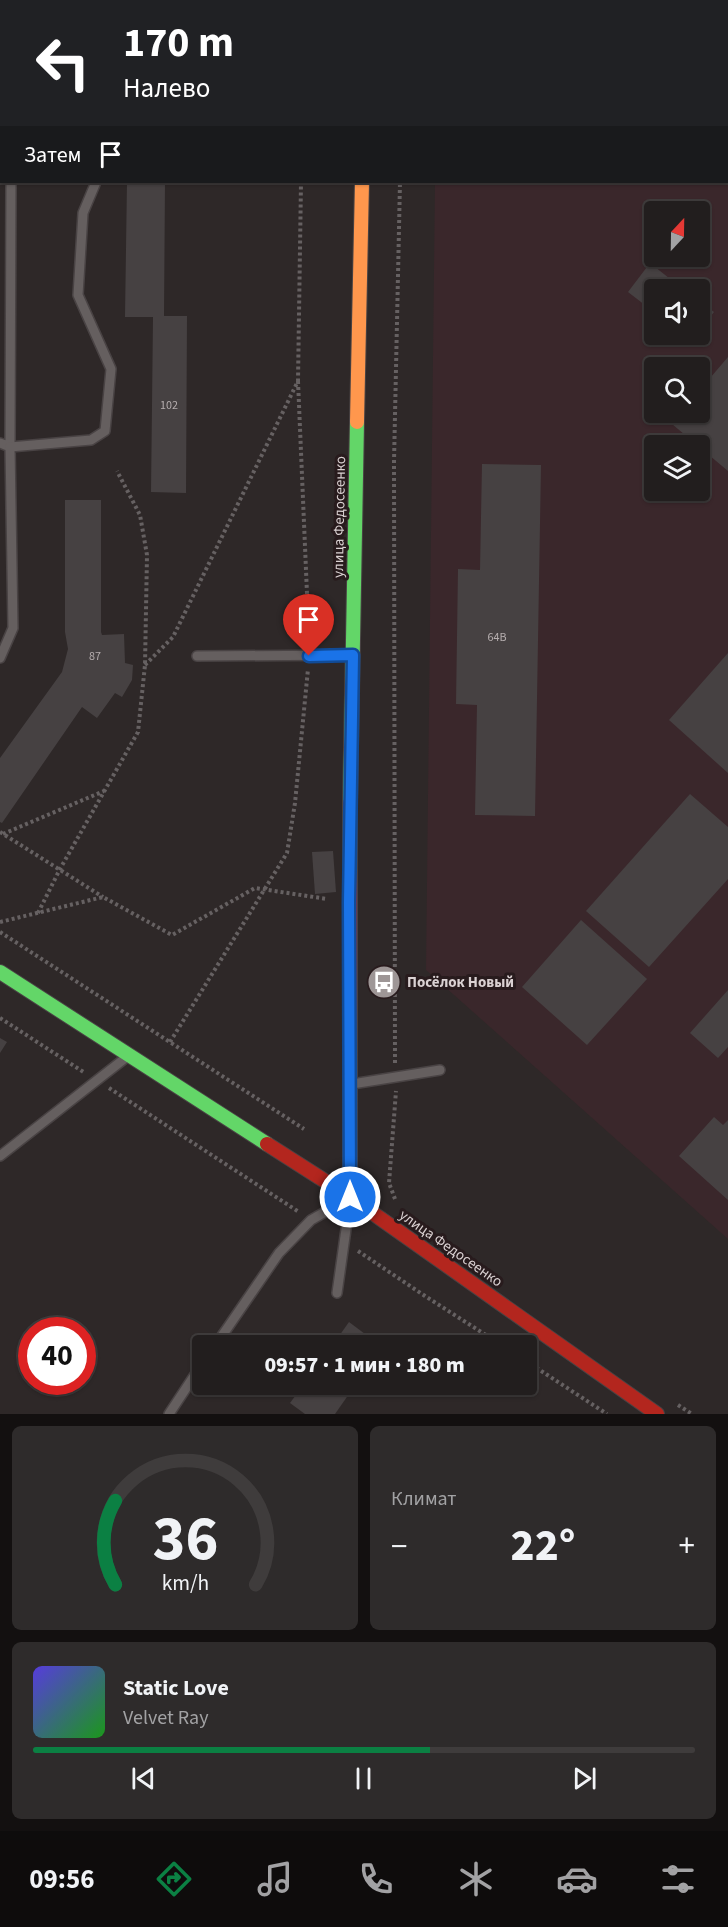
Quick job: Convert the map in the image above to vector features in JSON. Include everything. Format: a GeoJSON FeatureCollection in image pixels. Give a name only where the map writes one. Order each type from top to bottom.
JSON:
{"type":"FeatureCollection","features":[{"type":"Feature","properties":{"kind":"street","name":"улица Федосеенко"},"geometry":{"type":"LineString","coordinates":[[362,183],[349,902],[350,1197],[657,1414]]}},
{"type":"Feature","properties":{"kind":"street"},"geometry":{"type":"LineString","coordinates":[[0,972],[350,1197]]}},
{"type":"Feature","properties":{"kind":"lane"},"geometry":{"type":"LineString","coordinates":[[0,658],[13,628],[10,447],[11,183]]}},
{"type":"Feature","properties":{"kind":"lane"},"geometry":{"type":"LineString","coordinates":[[0,443],[10,447],[91,440],[105,431],[111,369],[78,295],[83,213],[96,183]]}},
{"type":"Feature","properties":{"kind":"lane"},"geometry":{"type":"LineString","coordinates":[[197,656],[353,655]]}},
{"type":"Feature","properties":{"kind":"lane"},"geometry":{"type":"LineString","coordinates":[[0,1156],[130,1055]]}},
{"type":"Feature","properties":{"kind":"lane"},"geometry":{"type":"LineString","coordinates":[[350,1084],[440,1070]]}},
{"type":"Feature","properties":{"kind":"lane"},"geometry":{"type":"LineString","coordinates":[[223,1335],[279,1253],[311,1220],[350,1197]]}},
{"type":"Feature","properties":{"kind":"lane"},"geometry":{"type":"LineString","coordinates":[[337,1293],[350,1197]]}},
{"type":"Feature","properties":{"kind":"lane"},"geometry":{"type":"LineString","coordinates":[[169,1414],[192,1379]]}},
{"type":"Feature","properties":{"kind":"path"},"geometry":{"type":"LineString","coordinates":[[170,1042],[287,853],[295,803],[309,656],[298,381],[301,183]]}},
{"type":"Feature","properties":{"kind":"path"},"geometry":{"type":"LineString","coordinates":[[397,1207],[389,1183],[397,1077],[395,1062],[394,462],[400,183]]}},
{"type":"Feature","properties":{"kind":"path"},"geometry":{"type":"LineString","coordinates":[[145,665],[173,637],[298,381]]}},
{"type":"Feature","properties":{"kind":"path"},"geometry":{"type":"LineString","coordinates":[[38,913],[60,869],[138,732],[145,665],[147,555],[140,515],[117,471]]}},
{"type":"Feature","properties":{"kind":"path"},"geometry":{"type":"LineString","coordinates":[[1,833],[105,791]]}},
{"type":"Feature","properties":{"kind":"path"},"geometry":{"type":"LineString","coordinates":[[1,833],[104,897],[172,935],[255,888],[349,902]]}},
{"type":"Feature","properties":{"kind":"path"},"geometry":{"type":"LineString","coordinates":[[0,922],[104,897]]}},
{"type":"Feature","properties":{"kind":"path"},"geometry":{"type":"LineString","coordinates":[[0,932],[304,1129]]}},
{"type":"Feature","properties":{"kind":"path"},"geometry":{"type":"LineString","coordinates":[[0,1018],[311,1220]]}},
{"type":"Feature","properties":{"kind":"path"},"geometry":{"type":"LineString","coordinates":[[344,1242],[486,1335]]}},
{"type":"Feature","properties":{"kind":"path"},"geometry":{"type":"LineString","coordinates":[[537,1368],[607,1414]]}},
{"type":"Feature","properties":{"kind":"path"},"geometry":{"type":"LineString","coordinates":[[672,1401],[692,1414]]}},
{"type":"Feature","properties":{"kind":"shaded area"},"geometry":{"type":"Polygon","coordinates":[[[435,183],[728,183],[728,1239],[426,970],[435,183]]]}},
{"type":"Feature","properties":{"kind":"building"},"geometry":{"type":"Polygon","coordinates":[[[127,183],[165,183],[164,316],[187,316],[186,493],[151,492],[153,317],[125,317],[127,183]]]}},
{"type":"Feature","properties":{"kind":"building"},"geometry":{"type":"Polygon","coordinates":[[[647,267],[655,267],[670,279],[644,279],[644,304],[628,292],[647,267]]]}},
{"type":"Feature","properties":{"kind":"building"},"geometry":{"type":"Polygon","coordinates":[[[728,357],[728,471],[710,456],[710,435],[685,435],[672,424],[710,423],[710,378],[728,357]]]}},
{"type":"Feature","properties":{"kind":"building"},"geometry":{"type":"Polygon","coordinates":[[[482,464],[541,465],[535,816],[475,815],[477,705],[456,704],[458,569],[480,570],[482,464]]]}},
{"type":"Feature","properties":{"kind":"building"},"geometry":{"type":"Polygon","coordinates":[[[65,500],[101,500],[101,632],[102,635],[124,634],[125,663],[133,665],[132,680],[122,697],[115,693],[97,718],[82,707],[2,823],[0,822],[0,758],[62,672],[68,649],[65,632],[65,500]]]}},
{"type":"Feature","properties":{"kind":"building"},"geometry":{"type":"Polygon","coordinates":[[[728,653],[728,773],[669,720],[728,653]]]}},
{"type":"Feature","properties":{"kind":"building"},"geometry":{"type":"Polygon","coordinates":[[[690,794],[728,827],[728,879],[649,967],[586,911],[690,794]]]}},
{"type":"Feature","properties":{"kind":"building"},"geometry":{"type":"Polygon","coordinates":[[[333,851],[336,892],[315,894],[312,852],[333,851]]]}},
{"type":"Feature","properties":{"kind":"building"},"geometry":{"type":"Polygon","coordinates":[[[581,920],[647,979],[587,1045],[522,987],[581,920]]]}},
{"type":"Feature","properties":{"kind":"building"},"geometry":{"type":"Polygon","coordinates":[[[728,990],[728,1047],[718,1058],[690,1033],[728,990]]]}},
{"type":"Feature","properties":{"kind":"building"},"geometry":{"type":"Polygon","coordinates":[[[0,1038],[7,1042],[0,1053],[0,1038]]]}},
{"type":"Feature","properties":{"kind":"building"},"geometry":{"type":"Polygon","coordinates":[[[714,1117],[723,1125],[728,1120],[728,1200],[679,1156],[714,1117]]]}},
{"type":"Feature","properties":{"kind":"building"},"geometry":{"type":"Polygon","coordinates":[[[349,1322],[366,1335],[340,1335],[349,1322]]]}},
{"type":"Feature","properties":{"kind":"building"},"geometry":{"type":"Polygon","coordinates":[[[296,1395],[348,1395],[335,1414],[305,1414],[290,1403],[296,1395]]]}},
{"type":"Feature","properties":{"kind":"traffic: fast"},"geometry":{"type":"LineString","coordinates":[[350,803],[357,422]]}},
{"type":"Feature","properties":{"kind":"traffic: fast"},"geometry":{"type":"LineString","coordinates":[[0,972],[267,1144]]}},
{"type":"Feature","properties":{"kind":"traffic: slow"},"geometry":{"type":"LineString","coordinates":[[357,422],[362,183]]}},
{"type":"Feature","properties":{"kind":"traffic: jam"},"geometry":{"type":"LineString","coordinates":[[350,803],[350,1197]]}},
{"type":"Feature","properties":{"kind":"traffic: jam"},"geometry":{"type":"LineString","coordinates":[[267,1144],[350,1197],[657,1414]]}},
{"type":"Feature","properties":{"kind":"place","name":"Посёлок Новый"},"geometry":{"type":"Point","coordinates":[384,982]}},
{"type":"Feature","properties":{"kind":"route"},"geometry":{"type":"LineString","coordinates":[[309,656],[353,655],[349,902],[350,1197]]}}]}
